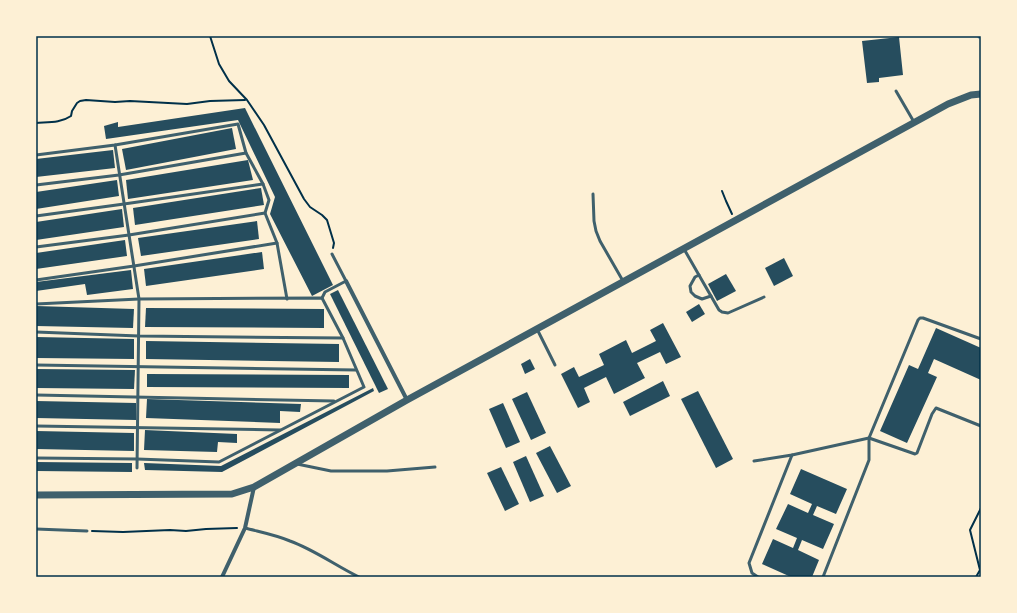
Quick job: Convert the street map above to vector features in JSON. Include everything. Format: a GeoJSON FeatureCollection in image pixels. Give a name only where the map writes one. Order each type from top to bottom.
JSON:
{"type":"FeatureCollection","features":[{"type":"Feature","properties":{"kind":"street"},"geometry":{"type":"LineString","coordinates":[[36,495],[232,494],[254,487],[407,400],[914,122],[948,104],[972,95],[981,94]]}},
{"type":"Feature","properties":{"kind":"street"},"geometry":{"type":"LineString","coordinates":[[346,281],[407,400]]}},
{"type":"Feature","properties":{"kind":"street"},"geometry":{"type":"LineString","coordinates":[[222,577],[245,528],[254,487]]}},
{"type":"Feature","properties":{"kind":"lane"},"geometry":{"type":"LineString","coordinates":[[896,91],[914,122]]}},
{"type":"Feature","properties":{"kind":"lane"},"geometry":{"type":"LineString","coordinates":[[36,155],[115,145],[238,124],[246,153],[264,184],[269,200],[265,213],[277,243],[287,298]]}},
{"type":"Feature","properties":{"kind":"lane"},"geometry":{"type":"LineString","coordinates":[[115,145],[139,299],[138,428],[136,468]]}},
{"type":"Feature","properties":{"kind":"lane"},"geometry":{"type":"LineString","coordinates":[[36,184],[119,175],[246,153]]}},
{"type":"Feature","properties":{"kind":"lane"},"geometry":{"type":"LineString","coordinates":[[36,216],[264,184]]}},
{"type":"Feature","properties":{"kind":"lane"},"geometry":{"type":"LineString","coordinates":[[593,194],[596,231],[600,241],[624,282]]}},
{"type":"Feature","properties":{"kind":"lane"},"geometry":{"type":"LineString","coordinates":[[36,247],[129,235],[265,213]]}},
{"type":"Feature","properties":{"kind":"lane"},"geometry":{"type":"LineString","coordinates":[[36,280],[277,243]]}},
{"type":"Feature","properties":{"kind":"lane"},"geometry":{"type":"LineString","coordinates":[[684,249],[719,310],[722,312],[728,313],[764,297]]}},
{"type":"Feature","properties":{"kind":"lane"},"geometry":{"type":"LineString","coordinates":[[36,458],[137,459],[219,462],[364,387],[343,338],[322,298],[324,292],[346,281],[332,254]]}},
{"type":"Feature","properties":{"kind":"lane"},"geometry":{"type":"LineString","coordinates":[[700,275],[695,277],[690,286],[691,292],[695,296],[702,299],[711,296]]}},
{"type":"Feature","properties":{"kind":"lane"},"geometry":{"type":"LineString","coordinates":[[36,304],[139,299],[322,298]]}},
{"type":"Feature","properties":{"kind":"lane"},"geometry":{"type":"LineString","coordinates":[[823,577],[869,460],[869,438],[918,319],[923,318],[981,339]]}},
{"type":"Feature","properties":{"kind":"lane"},"geometry":{"type":"LineString","coordinates":[[537,329],[555,365]]}},
{"type":"Feature","properties":{"kind":"lane"},"geometry":{"type":"LineString","coordinates":[[36,332],[139,336],[343,338]]}},
{"type":"Feature","properties":{"kind":"lane"},"geometry":{"type":"LineString","coordinates":[[36,365],[356,370]]}},
{"type":"Feature","properties":{"kind":"lane"},"geometry":{"type":"LineString","coordinates":[[36,395],[336,401]]}},
{"type":"Feature","properties":{"kind":"lane"},"geometry":{"type":"LineString","coordinates":[[754,461],[792,455],[869,438],[915,454],[936,408],[981,426]]}},
{"type":"Feature","properties":{"kind":"lane"},"geometry":{"type":"LineString","coordinates":[[36,426],[281,430]]}},
{"type":"Feature","properties":{"kind":"lane"},"geometry":{"type":"LineString","coordinates":[[758,577],[752,573],[749,563],[792,455]]}},
{"type":"Feature","properties":{"kind":"lane"},"geometry":{"type":"LineString","coordinates":[[295,464],[331,471],[387,471],[436,467]]}},
{"type":"Feature","properties":{"kind":"lane"},"geometry":{"type":"LineString","coordinates":[[245,528],[289,540],[360,577]]}},
{"type":"Feature","properties":{"kind":"lane"},"geometry":{"type":"LineString","coordinates":[[36,529],[87,530]]}},
{"type":"Feature","properties":{"kind":"path"},"geometry":{"type":"LineString","coordinates":[[210,36],[219,64],[229,81],[246,100],[264,125],[304,199],[310,207],[327,220],[334,243],[332,254]]}},
{"type":"Feature","properties":{"kind":"path"},"geometry":{"type":"LineString","coordinates":[[36,123],[56,122],[69,118],[77,103],[86,100],[186,104],[210,101],[246,100]]}},
{"type":"Feature","properties":{"kind":"path"},"geometry":{"type":"LineString","coordinates":[[722,191],[735,221]]}},
{"type":"Feature","properties":{"kind":"path"},"geometry":{"type":"LineString","coordinates":[[976,577],[980,570],[970,530],[981,508]]}},
{"type":"Feature","properties":{"kind":"path"},"geometry":{"type":"LineString","coordinates":[[87,530],[123,532],[245,528]]}},
{"type":"Feature","properties":{"kind":"building"},"geometry":{"type":"Polygon","coordinates":[[[899,37],[903,75],[879,78],[879,82],[867,83],[862,41],[899,37]]]}},
{"type":"Feature","properties":{"kind":"building"},"geometry":{"type":"Polygon","coordinates":[[[245,108],[333,285],[312,296],[270,214],[275,197],[238,120],[106,139],[104,126],[118,122],[118,127],[245,108]]]}},
{"type":"Feature","properties":{"kind":"building"},"geometry":{"type":"Polygon","coordinates":[[[232,128],[236,149],[126,170],[122,149],[232,128]]]}},
{"type":"Feature","properties":{"kind":"building"},"geometry":{"type":"Polygon","coordinates":[[[113,150],[115,168],[36,177],[36,159],[113,150]]]}},
{"type":"Feature","properties":{"kind":"building"},"geometry":{"type":"Polygon","coordinates":[[[248,160],[253,180],[128,199],[126,180],[248,160]]]}},
{"type":"Feature","properties":{"kind":"building"},"geometry":{"type":"Polygon","coordinates":[[[117,180],[119,196],[36,209],[36,192],[117,180]]]}},
{"type":"Feature","properties":{"kind":"building"},"geometry":{"type":"Polygon","coordinates":[[[261,188],[264,205],[135,225],[133,208],[261,188]]]}},
{"type":"Feature","properties":{"kind":"building"},"geometry":{"type":"Polygon","coordinates":[[[122,209],[124,227],[36,240],[36,222],[122,209]]]}},
{"type":"Feature","properties":{"kind":"building"},"geometry":{"type":"Polygon","coordinates":[[[257,221],[259,239],[141,256],[138,238],[257,221]]]}},
{"type":"Feature","properties":{"kind":"building"},"geometry":{"type":"Polygon","coordinates":[[[125,240],[127,256],[36,269],[36,253],[125,240]]]}},
{"type":"Feature","properties":{"kind":"building"},"geometry":{"type":"Polygon","coordinates":[[[262,252],[264,269],[146,286],[144,269],[262,252]]]}},
{"type":"Feature","properties":{"kind":"building"},"geometry":{"type":"Polygon","coordinates":[[[784,258],[793,276],[774,286],[765,268],[784,258]]]}},
{"type":"Feature","properties":{"kind":"building"},"geometry":{"type":"Polygon","coordinates":[[[131,270],[133,289],[87,295],[85,284],[36,291],[36,282],[131,270]]]}},
{"type":"Feature","properties":{"kind":"building"},"geometry":{"type":"Polygon","coordinates":[[[726,274],[736,291],[717,301],[708,284],[726,274]]]}},
{"type":"Feature","properties":{"kind":"building"},"geometry":{"type":"Polygon","coordinates":[[[338,290],[388,389],[379,393],[330,294],[338,290]]]}},
{"type":"Feature","properties":{"kind":"building"},"geometry":{"type":"Polygon","coordinates":[[[699,304],[705,314],[692,322],[686,312],[699,304]]]}},
{"type":"Feature","properties":{"kind":"building"},"geometry":{"type":"Polygon","coordinates":[[[36,306],[134,309],[133,328],[36,326],[36,306]]]}},
{"type":"Feature","properties":{"kind":"building"},"geometry":{"type":"Polygon","coordinates":[[[146,308],[324,309],[324,328],[145,327],[146,308]]]}},
{"type":"Feature","properties":{"kind":"building"},"geometry":{"type":"Polygon","coordinates":[[[663,323],[681,357],[666,364],[660,352],[637,363],[645,378],[614,394],[606,377],[584,388],[590,402],[578,408],[561,374],[574,367],[579,377],[604,365],[599,354],[626,340],[632,353],[656,341],[650,330],[663,323]]]}},
{"type":"Feature","properties":{"kind":"building"},"geometry":{"type":"Polygon","coordinates":[[[936,328],[981,348],[981,380],[934,359],[928,373],[937,377],[907,443],[880,431],[909,365],[918,369],[936,328]]]}},
{"type":"Feature","properties":{"kind":"building"},"geometry":{"type":"Polygon","coordinates":[[[36,337],[134,339],[134,359],[36,358],[36,337]]]}},
{"type":"Feature","properties":{"kind":"building"},"geometry":{"type":"Polygon","coordinates":[[[146,341],[339,344],[339,362],[146,359],[146,341]]]}},
{"type":"Feature","properties":{"kind":"building"},"geometry":{"type":"Polygon","coordinates":[[[530,359],[535,369],[525,374],[521,364],[530,359]]]}},
{"type":"Feature","properties":{"kind":"building"},"geometry":{"type":"Polygon","coordinates":[[[36,369],[135,370],[134,389],[36,388],[36,369]]]}},
{"type":"Feature","properties":{"kind":"building"},"geometry":{"type":"Polygon","coordinates":[[[147,374],[349,375],[349,388],[147,387],[147,374]]]}},
{"type":"Feature","properties":{"kind":"building"},"geometry":{"type":"Polygon","coordinates":[[[663,381],[670,396],[630,416],[623,402],[663,381]]]}},
{"type":"Feature","properties":{"kind":"building"},"geometry":{"type":"Polygon","coordinates":[[[373,388],[374,391],[222,472],[145,470],[144,463],[221,466],[373,388]]]}},
{"type":"Feature","properties":{"kind":"building"},"geometry":{"type":"Polygon","coordinates":[[[698,391],[733,459],[716,468],[681,399],[698,391]]]}},
{"type":"Feature","properties":{"kind":"building"},"geometry":{"type":"Polygon","coordinates":[[[527,392],[546,433],[531,440],[512,399],[527,392]]]}},
{"type":"Feature","properties":{"kind":"building"},"geometry":{"type":"Polygon","coordinates":[[[147,399],[301,404],[300,412],[280,411],[280,423],[146,418],[147,399]]]}},
{"type":"Feature","properties":{"kind":"building"},"geometry":{"type":"Polygon","coordinates":[[[36,401],[136,403],[136,420],[36,418],[36,401]]]}},
{"type":"Feature","properties":{"kind":"building"},"geometry":{"type":"Polygon","coordinates":[[[503,403],[520,442],[506,448],[489,409],[503,403]]]}},
{"type":"Feature","properties":{"kind":"building"},"geometry":{"type":"Polygon","coordinates":[[[145,430],[237,434],[237,443],[218,442],[217,452],[144,450],[145,430]]]}},
{"type":"Feature","properties":{"kind":"building"},"geometry":{"type":"Polygon","coordinates":[[[36,431],[134,433],[134,451],[36,449],[36,431]]]}},
{"type":"Feature","properties":{"kind":"building"},"geometry":{"type":"Polygon","coordinates":[[[550,446],[571,486],[557,493],[536,453],[550,446]]]}},
{"type":"Feature","properties":{"kind":"building"},"geometry":{"type":"Polygon","coordinates":[[[526,456],[544,496],[530,502],[513,462],[526,456]]]}},
{"type":"Feature","properties":{"kind":"building"},"geometry":{"type":"Polygon","coordinates":[[[36,462],[132,463],[132,472],[36,471],[36,462]]]}},
{"type":"Feature","properties":{"kind":"building"},"geometry":{"type":"Polygon","coordinates":[[[501,467],[519,504],[505,511],[487,473],[501,467]]]}},
{"type":"Feature","properties":{"kind":"building"},"geometry":{"type":"Polygon","coordinates":[[[801,469],[847,489],[836,514],[817,506],[813,515],[834,524],[823,549],[802,540],[798,550],[819,560],[812,577],[791,577],[762,564],[773,539],[793,548],[797,538],[776,529],[788,504],[808,513],[812,504],[790,494],[801,469]]]}}]}
